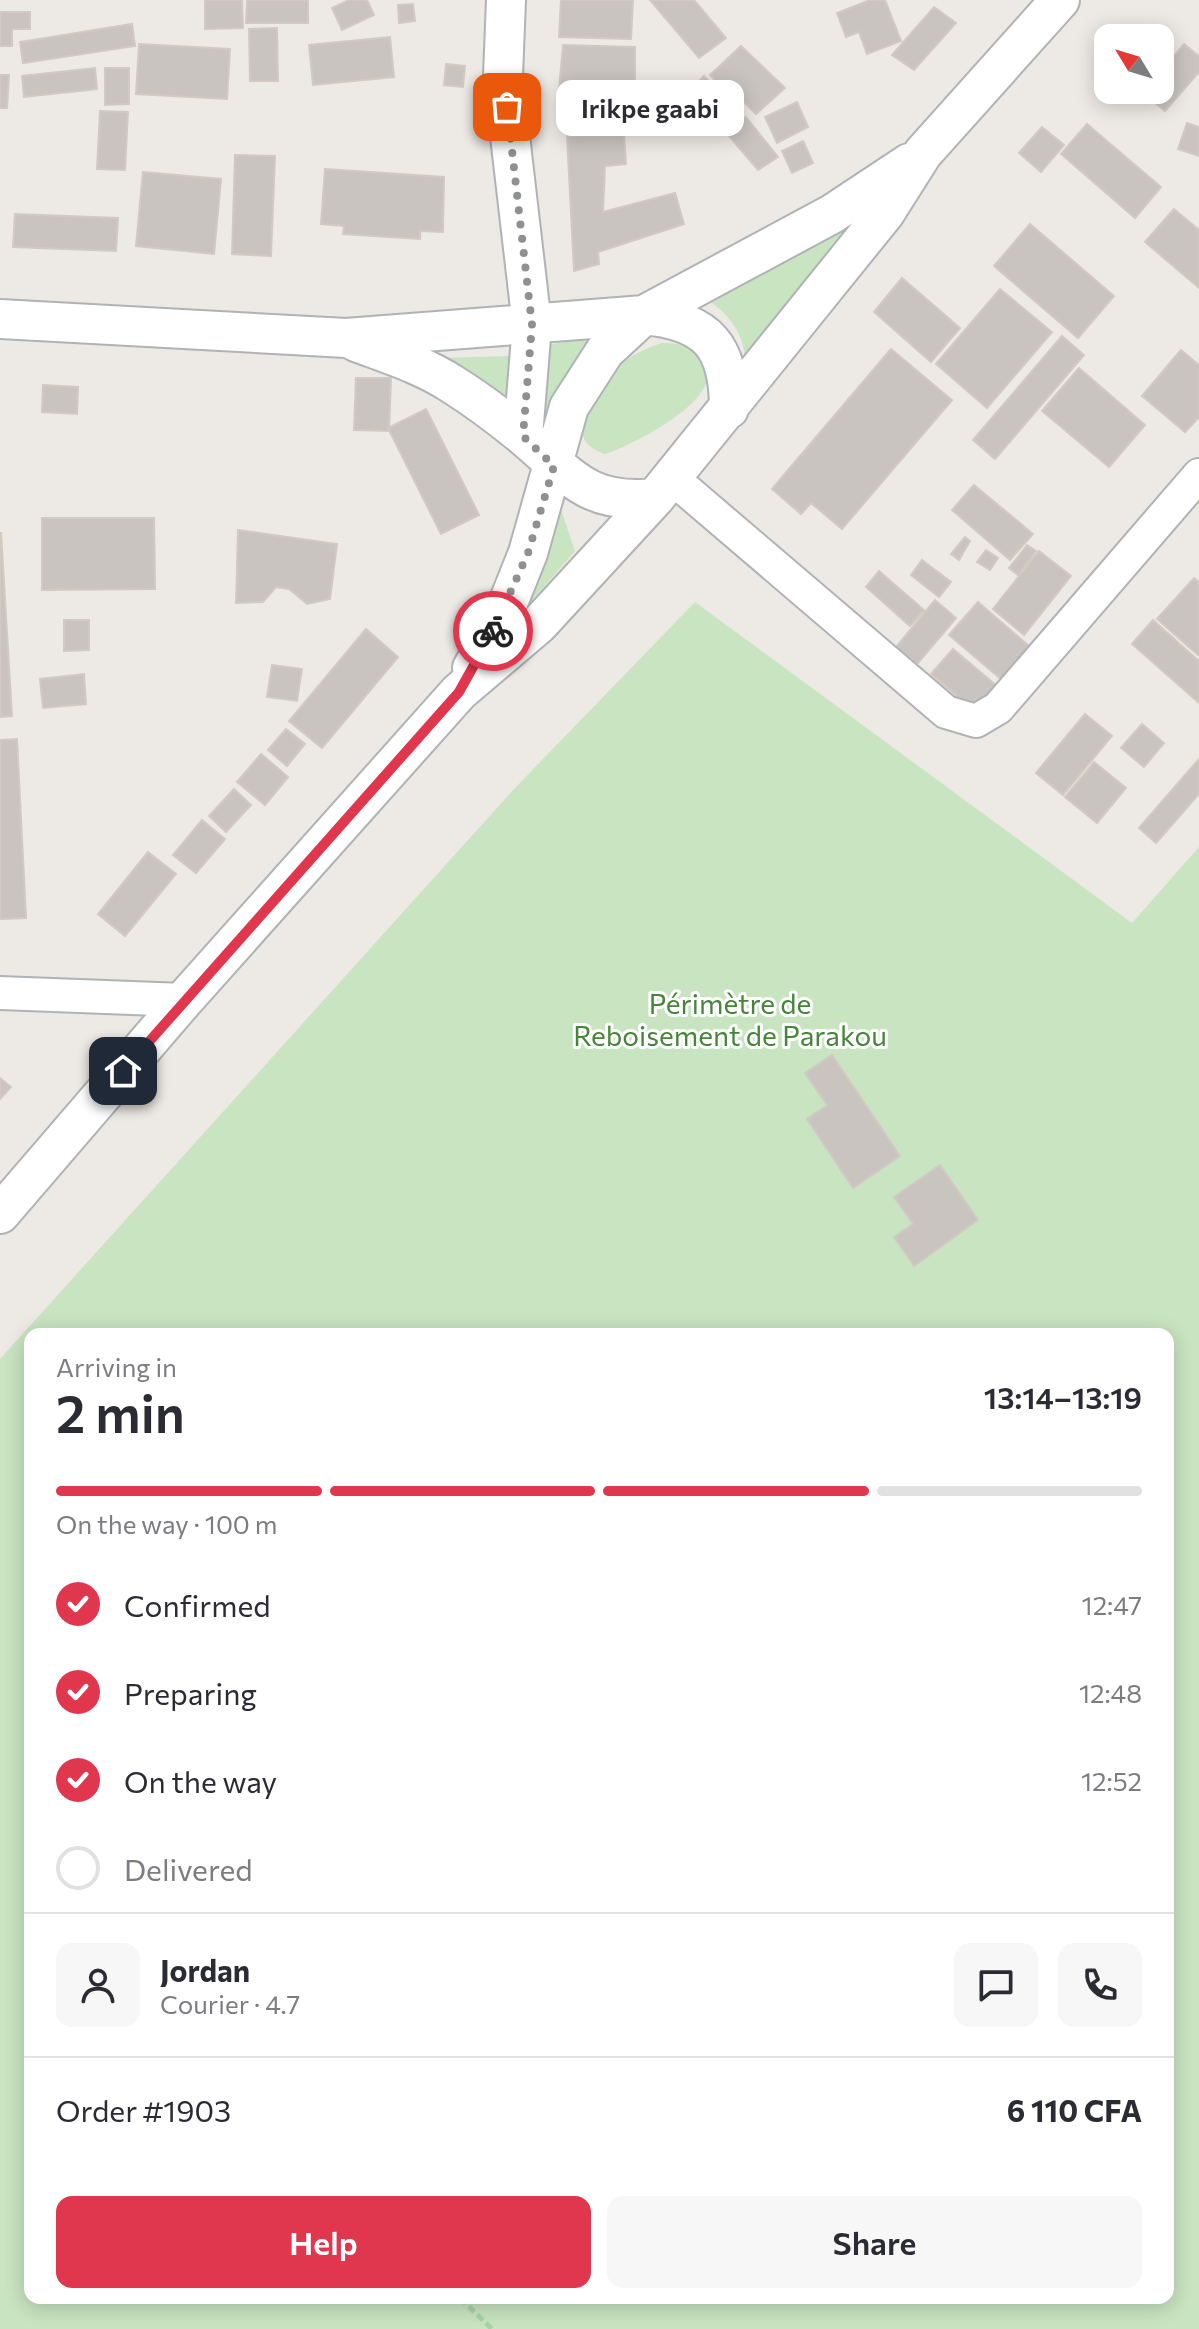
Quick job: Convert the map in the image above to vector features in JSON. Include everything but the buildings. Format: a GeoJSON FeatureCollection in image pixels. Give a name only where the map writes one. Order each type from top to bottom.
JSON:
{"type":"FeatureCollection","features":[{"type":"Feature","properties":{"kind":"street"},"geometry":{"type":"LineString","coordinates":[[506,0],[503,76],[532,325],[523,436]]}},
{"type":"Feature","properties":{"kind":"street"},"geometry":{"type":"LineString","coordinates":[[0,1214],[184,1000],[459,692],[539,624],[663,488],[885,213],[923,153],[1060,0]]}},
{"type":"Feature","properties":{"kind":"street"},"geometry":{"type":"LineString","coordinates":[[459,692],[506,608],[533,540],[554,466],[558,435],[584,379],[605,351],[644,315],[832,214],[923,153]]}},
{"type":"Feature","properties":{"kind":"street"},"geometry":{"type":"LineString","coordinates":[[0,319],[346,338],[644,315],[689,325],[716,346],[729,375],[729,409]]}},
{"type":"Feature","properties":{"kind":"street"},"geometry":{"type":"LineString","coordinates":[[346,338],[450,382],[523,436],[584,489],[603,497],[630,500],[663,488]]}},
{"type":"Feature","properties":{"kind":"street"},"geometry":{"type":"LineString","coordinates":[[663,488],[946,712],[976,721],[998,708],[1199,475]]}},
{"type":"Feature","properties":{"kind":"street"},"geometry":{"type":"LineString","coordinates":[[0,993],[184,1000]]}},
{"type":"Feature","properties":{"kind":"path"},"geometry":{"type":"LineString","coordinates":[[466,2304],[492,2329]]}},
{"type":"Feature","properties":{"kind":"green space"},"geometry":{"type":"Polygon","coordinates":[[[855,216],[746,361],[735,326],[709,301],[774,267],[855,216]]]}},
{"type":"Feature","properties":{"kind":"green space"},"geometry":{"type":"Polygon","coordinates":[[[602,332],[563,378],[543,414],[546,346],[602,332]]]}},
{"type":"Feature","properties":{"kind":"green space"},"geometry":{"type":"Polygon","coordinates":[[[662,343],[684,346],[702,358],[708,372],[704,387],[693,403],[656,430],[618,449],[605,454],[590,447],[583,436],[582,424],[586,410],[602,384],[628,359],[662,343]]]}},
{"type":"Feature","properties":{"kind":"green space"},"geometry":{"type":"Polygon","coordinates":[[[512,356],[507,408],[437,358],[512,356]]]}},
{"type":"Feature","properties":{"kind":"green space"},"geometry":{"type":"Polygon","coordinates":[[[560,507],[575,551],[509,627],[549,550],[560,507]]]}},
{"type":"Feature","properties":{"kind":"green space","name":"Périmètre de Reboisement de Parakou"},"geometry":{"type":"Polygon","coordinates":[[[695,602],[1132,923],[1199,847],[1199,2329],[0,2329],[0,1359],[24,1332],[24,2304],[1174,2304],[1174,1328],[28,1328],[515,788],[695,602]]]}},
{"type":"Feature","properties":{"kind":"way so far"},"geometry":{"type":"LineString","coordinates":[[493,631],[506,608],[528,553],[554,466],[523,436],[532,325],[507,107]]}},
{"type":"Feature","properties":{"kind":"place","name":"Irikpe gaabi"},"geometry":{"type":"Point","coordinates":[507,107]}},
{"type":"Feature","properties":{"kind":"route"},"geometry":{"type":"LineString","coordinates":[[123,1071],[459,692],[493,631]]}}]}
